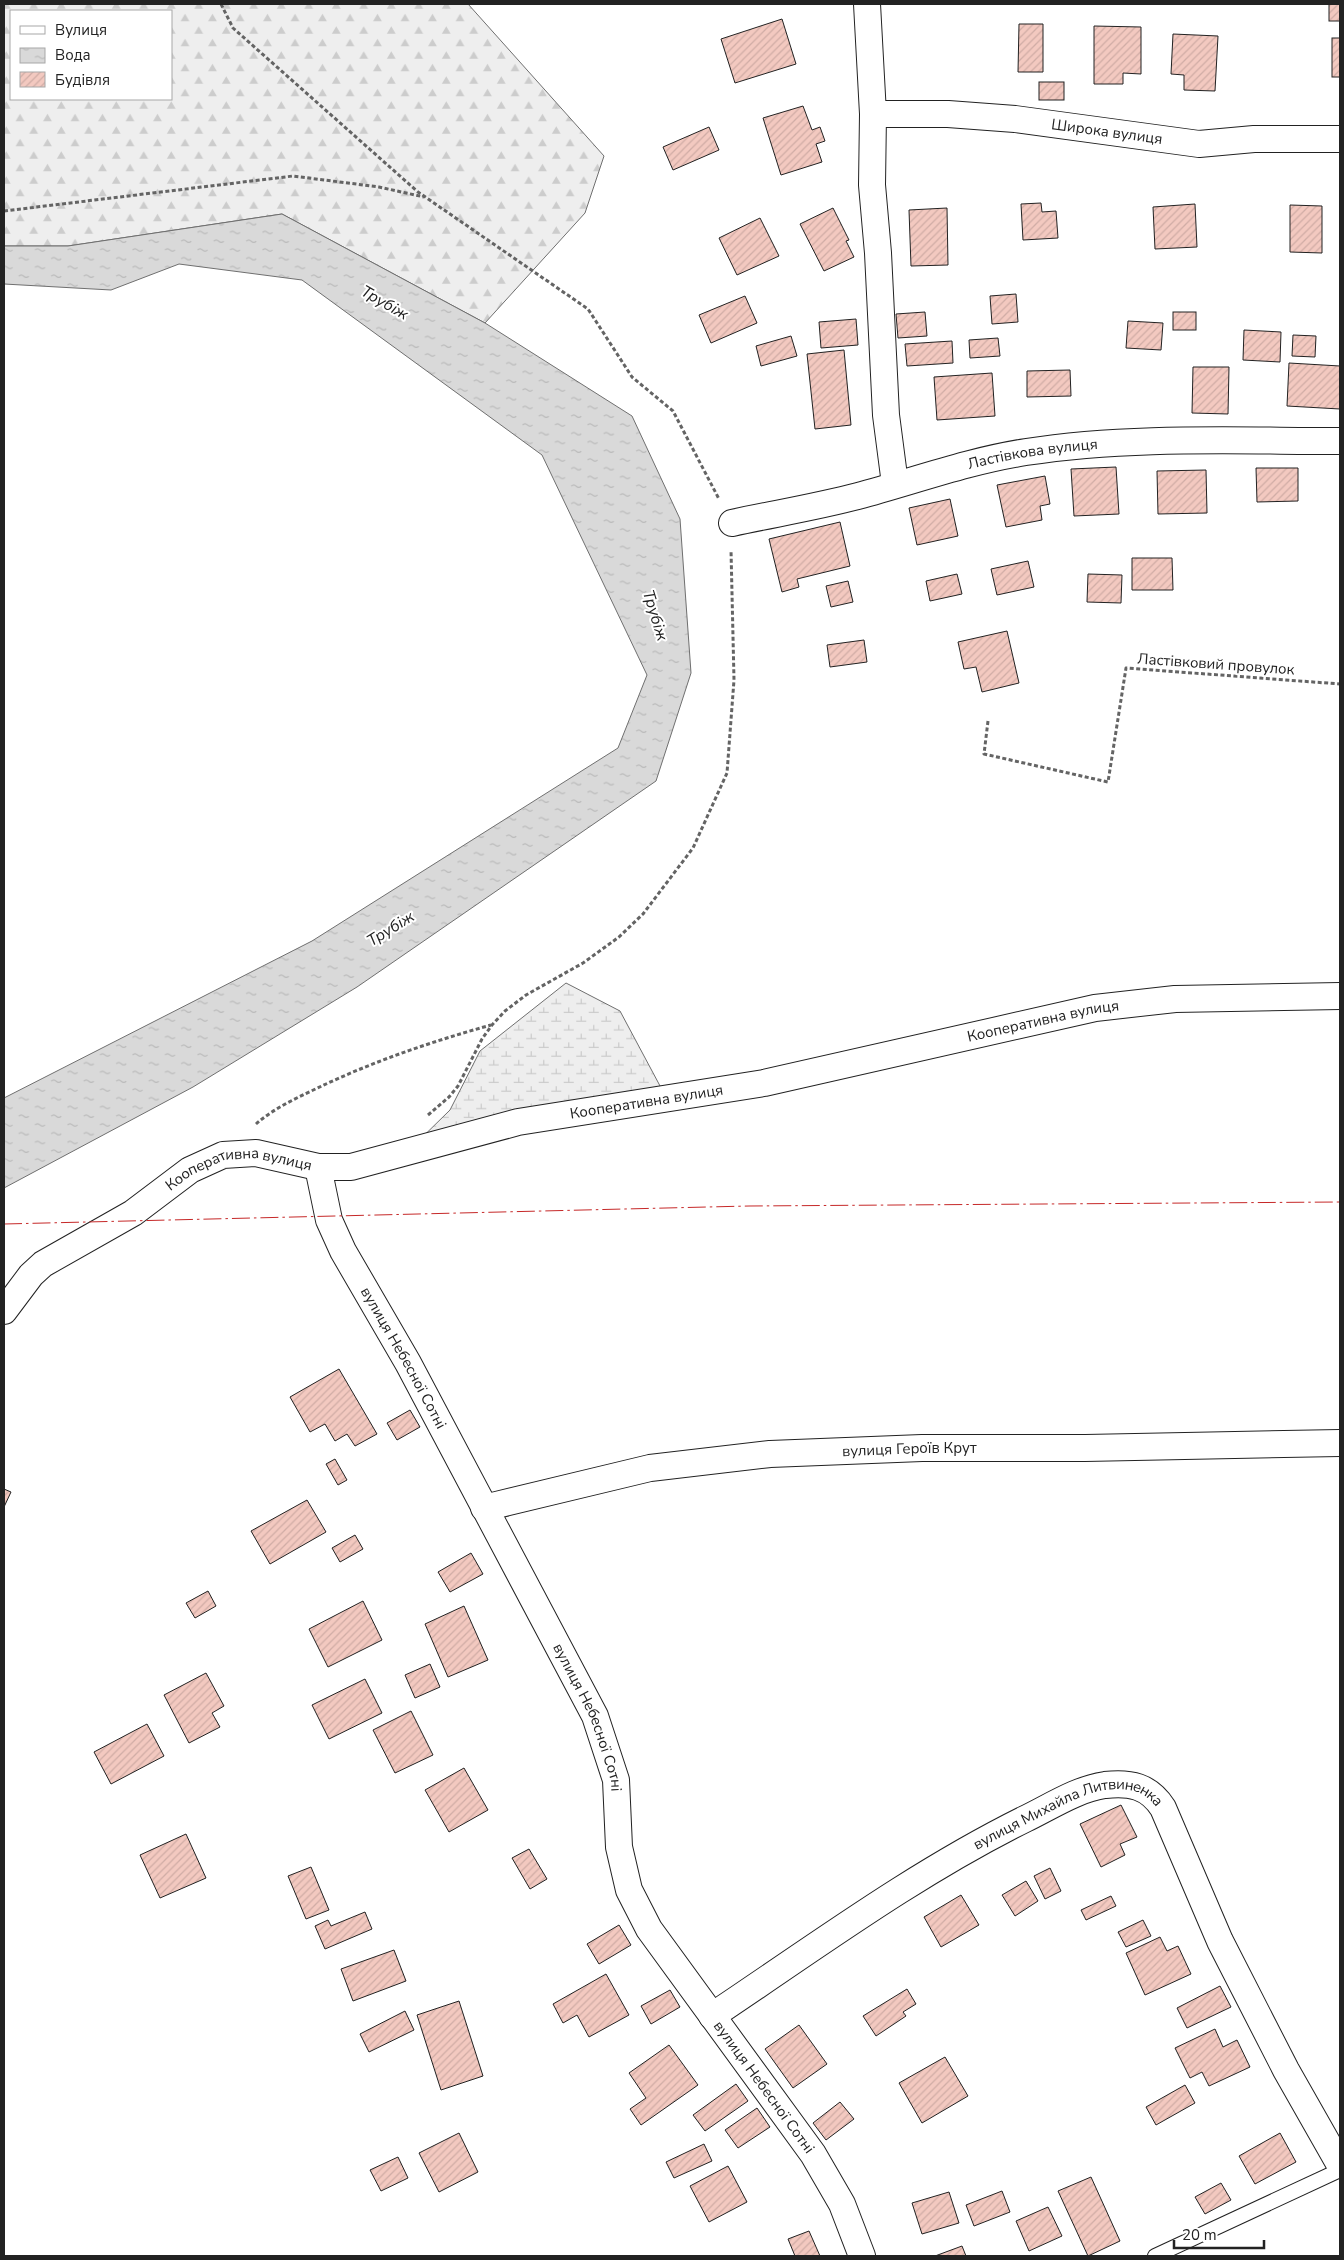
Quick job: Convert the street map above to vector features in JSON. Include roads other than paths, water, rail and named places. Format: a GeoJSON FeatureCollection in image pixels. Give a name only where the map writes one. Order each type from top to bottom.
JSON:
{"type":"FeatureCollection","features":[{"type":"Feature","properties":{"kind":"street"},"geometry":{"type":"LineString","coordinates":[[867,4],[873,114],[872,185],[878,253],[886,415],[895,484]]}},
{"type":"Feature","properties":{"kind":"street","name":"Широка вулиця"},"geometry":{"type":"LineString","coordinates":[[873,114],[948,114],[1016,119],[1199,144],[1254,139],[1340,139]]}},
{"type":"Feature","properties":{"kind":"street","name":"Ластівкова вулиця"},"geometry":{"type":"LineString","coordinates":[[732,522],[857,496],[991,459],[1064,447],[1118,443],[1340,441]]}},
{"type":"Feature","properties":{"kind":"street","name":"Кооперативна вулиця"},"geometry":{"type":"LineString","coordinates":[[4,1311],[31,1275],[43,1264],[133,1213],[190,1170],[223,1154],[256,1153],[318,1167],[351,1167],[518,1122],[764,1083],[1095,1008],[1175,999],[1340,996]]}},
{"type":"Feature","properties":{"kind":"street","name":"вулиця Небесної Сотні"},"geometry":{"type":"LineString","coordinates":[[318,1167],[324,1202],[337,1239],[408,1363],[595,1716],[616,1780],[619,1847],[629,1890],[649,1929],[823,2170],[842,2204],[862,2256]]}},
{"type":"Feature","properties":{"kind":"street","name":"вулиця Героїв Крут"},"geometry":{"type":"LineString","coordinates":[[484,1508],[650,1468],[770,1454],[922,1448],[1085,1448],[1340,1443]]}},
{"type":"Feature","properties":{"kind":"street","name":"вулиця Михайла Литвиненка"},"geometry":{"type":"LineString","coordinates":[[712,2016],[933,1869],[1004,1830],[1081,1792],[1103,1785],[1137,1785],[1148,1791],[1163,1808],[1220,1941],[1286,2070],[1340,2165]]}},
{"type":"Feature","properties":{"kind":"lane"},"geometry":{"type":"LineString","coordinates":[[1155,2256],[1340,2170]]}},
{"type":"Feature","properties":{"kind":"water","name":"Трубіж"},"geometry":{"type":"Polygon","coordinates":[[[282,214],[485,323],[632,416],[680,519],[691,673],[656,781],[357,987],[193,1087],[4,1188],[4,1098],[312,941],[618,748],[647,675],[542,455],[302,280],[179,264],[111,290],[4,284],[4,246],[68,246],[282,214]]]}}]}
